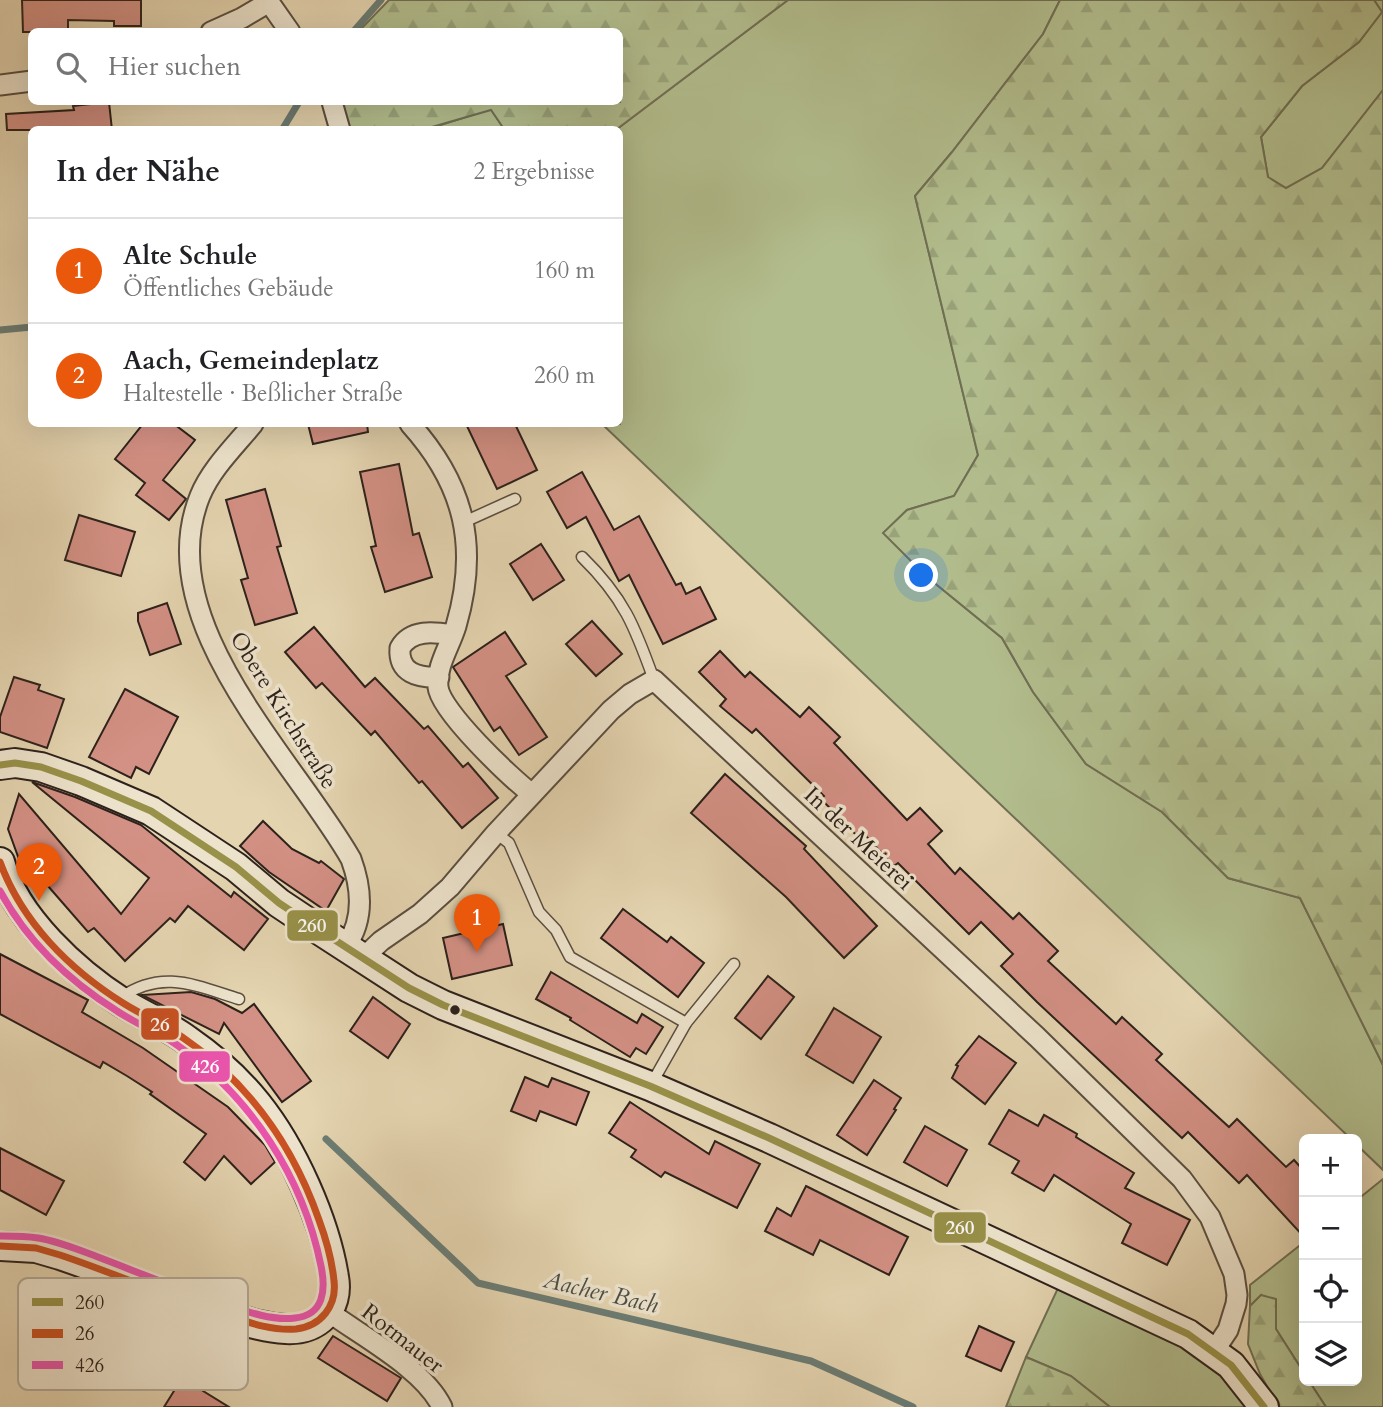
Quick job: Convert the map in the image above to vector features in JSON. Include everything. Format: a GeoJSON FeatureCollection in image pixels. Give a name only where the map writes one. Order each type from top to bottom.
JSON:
{"type":"FeatureCollection","features":[{"type":"Feature","properties":{"kind":"main road"},"geometry":{"type":"LineString","coordinates":[[0,765],[41,767],[151,811],[236,867],[279,903],[409,988],[650,1086],[782,1144],[1188,1334],[1214,1352],[1242,1377],[1264,1407]]}},
{"type":"Feature","properties":{"kind":"main road"},"geometry":{"type":"LineString","coordinates":[[0,862],[6,896],[53,945],[117,1000],[186,1039],[213,1060],[244,1089],[268,1119],[294,1165],[307,1192],[330,1257],[336,1288],[334,1302],[329,1312],[314,1324],[296,1329],[248,1323]]}},
{"type":"Feature","properties":{"kind":"main road"},"geometry":{"type":"LineString","coordinates":[[0,1246],[36,1248],[122,1278]]}},
{"type":"Feature","properties":{"kind":"street"},"geometry":{"type":"LineString","coordinates":[[220,28],[269,1],[287,28]]}},
{"type":"Feature","properties":{"kind":"street"},"geometry":{"type":"LineString","coordinates":[[0,85],[28,82]]}},
{"type":"Feature","properties":{"kind":"street"},"geometry":{"type":"LineString","coordinates":[[333,105],[339,126]]}},
{"type":"Feature","properties":{"kind":"street","name":"Obere Kirchstraße"},"geometry":{"type":"LineString","coordinates":[[251,427],[210,478],[196,507],[190,550],[193,590],[209,638],[236,687],[351,859],[360,906],[354,952]]}},
{"type":"Feature","properties":{"kind":"street"},"geometry":{"type":"LineString","coordinates":[[412,427],[447,473],[464,522],[464,591],[441,666],[438,687],[447,706],[513,780],[533,794]]}},
{"type":"Feature","properties":{"kind":"street"},"geometry":{"type":"LineString","coordinates":[[439,677],[424,678],[408,671],[402,663],[400,648],[409,638],[418,634],[438,632],[452,635]]}},
{"type":"Feature","properties":{"kind":"street"},"geometry":{"type":"LineString","coordinates":[[354,952],[381,941],[435,901],[611,710],[630,694],[654,680]]}},
{"type":"Feature","properties":{"kind":"street","name":"In der Meierei"},"geometry":{"type":"LineString","coordinates":[[654,680],[1037,1037],[1182,1179],[1210,1217],[1234,1274],[1237,1295],[1233,1319],[1214,1352]]}},
{"type":"Feature","properties":{"kind":"street","name":"Rotmauer"},"geometry":{"type":"LineString","coordinates":[[329,1312],[416,1374],[429,1386],[442,1407]]}},
{"type":"Feature","properties":{"kind":"lane"},"geometry":{"type":"LineString","coordinates":[[464,522],[515,499]]}},
{"type":"Feature","properties":{"kind":"lane"},"geometry":{"type":"LineString","coordinates":[[582,557],[620,599],[654,680]]}},
{"type":"Feature","properties":{"kind":"lane"},"geometry":{"type":"LineString","coordinates":[[496,833],[509,843],[539,912],[556,930],[570,957],[686,1023]]}},
{"type":"Feature","properties":{"kind":"lane"},"geometry":{"type":"LineString","coordinates":[[650,1086],[686,1023],[734,964]]}},
{"type":"Feature","properties":{"kind":"lane"},"geometry":{"type":"LineString","coordinates":[[117,1000],[143,985],[165,981],[201,987],[239,999]]}},
{"type":"Feature","properties":{"kind":"green space"},"geometry":{"type":"Polygon","coordinates":[[[389,0],[788,0],[621,126],[502,126],[491,110],[435,126],[348,126],[343,105],[623,105],[623,28],[362,28],[389,0]]]}},
{"type":"Feature","properties":{"kind":"green space"},"geometry":{"type":"Polygon","coordinates":[[[788,0],[1060,0],[1043,34],[915,196],[978,455],[954,496],[907,510],[884,533],[926,576],[1002,638],[1033,692],[1086,764],[1162,812],[1228,878],[1300,898],[1383,1065],[1383,1170],[1362,1150],[1362,1134],[1346,1134],[605,427],[623,427],[623,126],[788,0]]]}},
{"type":"Feature","properties":{"kind":"green space"},"geometry":{"type":"Polygon","coordinates":[[[1060,0],[1374,0],[1382,12],[1359,42],[1302,86],[1261,137],[1268,177],[1286,188],[1322,168],[1383,90],[1383,1065],[1300,898],[1228,878],[1162,812],[1086,764],[1033,692],[1002,638],[926,576],[883,533],[907,510],[954,496],[978,455],[915,196],[1043,34],[1060,0]]]}},
{"type":"Feature","properties":{"kind":"green space"},"geometry":{"type":"Polygon","coordinates":[[[1374,0],[1383,0],[1383,90],[1322,168],[1286,188],[1268,178],[1261,137],[1302,86],[1359,42],[1382,12],[1374,0]]]}},
{"type":"Feature","properties":{"kind":"green space"},"geometry":{"type":"Polygon","coordinates":[[[491,109],[502,126],[438,126],[491,109]]]}},
{"type":"Feature","properties":{"kind":"green space"},"geometry":{"type":"Polygon","coordinates":[[[1383,1179],[1383,1407],[1326,1407],[1312,1386],[1362,1386],[1362,1196],[1383,1179]]]}},
{"type":"Feature","properties":{"kind":"green space"},"geometry":{"type":"Polygon","coordinates":[[[1299,1246],[1299,1365],[1276,1329],[1261,1295],[1250,1306],[1250,1285],[1299,1246]]]}},
{"type":"Feature","properties":{"kind":"green space"},"geometry":{"type":"Polygon","coordinates":[[[1058,1288],[1167,1338],[1214,1365],[1249,1407],[1110,1407],[1071,1376],[1026,1357],[1058,1288]]]}},
{"type":"Feature","properties":{"kind":"green space"},"geometry":{"type":"Polygon","coordinates":[[[1261,1295],[1276,1299],[1276,1329],[1299,1365],[1299,1386],[1312,1386],[1326,1407],[1279,1407],[1260,1374],[1248,1344],[1250,1306],[1261,1295]]]}},
{"type":"Feature","properties":{"kind":"green space"},"geometry":{"type":"Polygon","coordinates":[[[1026,1357],[1071,1376],[1110,1407],[1006,1407],[1026,1357]]]}},
{"type":"Feature","properties":{"kind":"building"},"geometry":{"type":"Polygon","coordinates":[[[22,0],[141,0],[141,26],[114,26],[114,21],[68,20],[68,28],[28,28],[28,32],[23,32],[22,0]]]}},
{"type":"Feature","properties":{"kind":"building"},"geometry":{"type":"Polygon","coordinates":[[[109,105],[112,126],[28,126],[28,130],[7,130],[6,114],[74,110],[73,106],[109,105]]]}},
{"type":"Feature","properties":{"kind":"building"},"geometry":{"type":"Polygon","coordinates":[[[141,427],[178,427],[195,440],[163,480],[186,499],[169,520],[136,495],[145,483],[115,459],[141,427]]]}},
{"type":"Feature","properties":{"kind":"building"},"geometry":{"type":"Polygon","coordinates":[[[309,427],[367,427],[368,432],[313,444],[309,427]]]}},
{"type":"Feature","properties":{"kind":"building"},"geometry":{"type":"Polygon","coordinates":[[[467,427],[516,427],[537,470],[497,489],[467,427]]]}},
{"type":"Feature","properties":{"kind":"building"},"geometry":{"type":"Polygon","coordinates":[[[399,464],[413,535],[419,533],[432,577],[385,592],[371,547],[376,546],[360,472],[399,464]]]}},
{"type":"Feature","properties":{"kind":"building"},"geometry":{"type":"Polygon","coordinates":[[[582,472],[614,530],[639,516],[676,585],[681,583],[686,594],[700,587],[716,619],[663,644],[629,575],[619,581],[586,517],[567,528],[547,492],[582,472]]]}},
{"type":"Feature","properties":{"kind":"building"},"geometry":{"type":"Polygon","coordinates":[[[265,489],[281,546],[277,547],[297,613],[255,625],[241,580],[248,578],[226,500],[265,489]]]}},
{"type":"Feature","properties":{"kind":"building"},"geometry":{"type":"Polygon","coordinates":[[[79,515],[135,532],[121,576],[65,560],[79,515]]]}},
{"type":"Feature","properties":{"kind":"building"},"geometry":{"type":"Polygon","coordinates":[[[541,544],[564,580],[533,600],[510,564],[541,544]]]}},
{"type":"Feature","properties":{"kind":"building"},"geometry":{"type":"Polygon","coordinates":[[[167,603],[181,644],[150,655],[138,621],[138,613],[167,603]]]}},
{"type":"Feature","properties":{"kind":"building"},"geometry":{"type":"Polygon","coordinates":[[[592,621],[622,654],[596,676],[566,644],[592,621]]]}},
{"type":"Feature","properties":{"kind":"building"},"geometry":{"type":"Polygon","coordinates":[[[314,627],[365,687],[375,678],[424,729],[428,726],[463,767],[468,763],[498,798],[462,828],[375,731],[371,735],[322,683],[316,688],[285,652],[314,627]]]}},
{"type":"Feature","properties":{"kind":"building"},"geometry":{"type":"Polygon","coordinates":[[[505,632],[526,664],[506,676],[547,737],[519,755],[500,727],[494,731],[453,667],[505,632]]]}},
{"type":"Feature","properties":{"kind":"building"},"geometry":{"type":"Polygon","coordinates":[[[720,651],[745,677],[750,672],[800,717],[809,707],[840,737],[834,743],[907,820],[920,808],[942,831],[928,844],[955,874],[960,868],[1013,919],[1019,913],[1058,951],[1048,961],[1116,1024],[1122,1017],[1162,1054],[1156,1060],[1229,1127],[1237,1119],[1286,1167],[1294,1160],[1299,1166],[1299,1232],[1247,1175],[1239,1183],[1188,1132],[1182,1138],[1037,1002],[1001,966],[1013,954],[981,922],[969,934],[898,863],[894,866],[864,834],[859,838],[821,799],[824,796],[756,729],[752,733],[720,706],[726,699],[699,672],[720,651]]]}},
{"type":"Feature","properties":{"kind":"building"},"geometry":{"type":"Polygon","coordinates":[[[14,677],[40,685],[38,690],[64,699],[47,748],[0,732],[0,717],[14,677]]]}},
{"type":"Feature","properties":{"kind":"building"},"geometry":{"type":"Polygon","coordinates":[[[125,689],[178,717],[149,774],[136,767],[131,778],[89,757],[125,689]]]}},
{"type":"Feature","properties":{"kind":"building"},"geometry":{"type":"Polygon","coordinates":[[[725,774],[806,846],[804,849],[877,926],[844,958],[786,897],[691,813],[725,774]]]}},
{"type":"Feature","properties":{"kind":"building"},"geometry":{"type":"Polygon","coordinates":[[[32,782],[141,825],[231,897],[234,892],[268,919],[244,950],[188,906],[175,922],[170,918],[125,961],[94,928],[88,932],[34,870],[24,873],[8,829],[19,794],[121,914],[149,878],[32,782]]]}},
{"type":"Feature","properties":{"kind":"building"},"geometry":{"type":"Polygon","coordinates":[[[263,821],[292,849],[319,863],[321,861],[344,879],[326,911],[269,872],[240,846],[263,821]]]}},
{"type":"Feature","properties":{"kind":"building"},"geometry":{"type":"Polygon","coordinates":[[[623,909],[667,942],[671,937],[704,963],[678,997],[601,938],[623,909]]]}},
{"type":"Feature","properties":{"kind":"building"},"geometry":{"type":"Polygon","coordinates":[[[503,924],[512,965],[452,979],[443,938],[503,924]]]}},
{"type":"Feature","properties":{"kind":"building"},"geometry":{"type":"Polygon","coordinates":[[[0,954],[88,1000],[82,1012],[143,1048],[228,1107],[265,1145],[275,1162],[251,1184],[224,1156],[205,1180],[184,1162],[206,1134],[150,1094],[152,1092],[103,1062],[100,1068],[0,1014],[0,954]]]}},
{"type":"Feature","properties":{"kind":"building"},"geometry":{"type":"Polygon","coordinates":[[[551,972],[637,1023],[642,1014],[663,1027],[646,1054],[636,1048],[630,1057],[570,1020],[571,1018],[536,999],[551,972]]]}},
{"type":"Feature","properties":{"kind":"building"},"geometry":{"type":"Polygon","coordinates":[[[768,976],[794,997],[761,1039],[735,1018],[768,976]]]}},
{"type":"Feature","properties":{"kind":"building"},"geometry":{"type":"Polygon","coordinates":[[[191,992],[215,999],[242,1013],[254,1004],[311,1081],[282,1102],[224,1023],[219,1034],[142,995],[191,992]]]}},
{"type":"Feature","properties":{"kind":"building"},"geometry":{"type":"Polygon","coordinates":[[[373,997],[410,1024],[388,1058],[350,1031],[373,997]]]}},
{"type":"Feature","properties":{"kind":"building"},"geometry":{"type":"Polygon","coordinates":[[[834,1008],[881,1037],[853,1083],[806,1055],[834,1008]]]}},
{"type":"Feature","properties":{"kind":"building"},"geometry":{"type":"Polygon","coordinates":[[[979,1036],[1016,1063],[985,1104],[952,1078],[958,1066],[956,1065],[979,1036]]]}},
{"type":"Feature","properties":{"kind":"building"},"geometry":{"type":"Polygon","coordinates":[[[525,1077],[548,1087],[552,1078],[589,1092],[576,1125],[540,1111],[536,1121],[511,1111],[525,1077]]]}},
{"type":"Feature","properties":{"kind":"building"},"geometry":{"type":"Polygon","coordinates":[[[874,1080],[901,1098],[867,1155],[837,1135],[874,1080]]]}},
{"type":"Feature","properties":{"kind":"building"},"geometry":{"type":"Polygon","coordinates":[[[630,1102],[709,1154],[715,1141],[760,1164],[737,1208],[665,1172],[661,1177],[631,1157],[636,1150],[609,1133],[630,1102]]]}},
{"type":"Feature","properties":{"kind":"building"},"geometry":{"type":"Polygon","coordinates":[[[1009,1110],[1038,1126],[1044,1115],[1077,1134],[1076,1137],[1134,1173],[1125,1188],[1190,1220],[1167,1265],[1122,1243],[1131,1224],[1054,1175],[1044,1191],[1012,1173],[1019,1161],[989,1144],[1009,1110]]]}},
{"type":"Feature","properties":{"kind":"building"},"geometry":{"type":"Polygon","coordinates":[[[925,1126],[967,1150],[947,1186],[904,1162],[925,1126]]]}},
{"type":"Feature","properties":{"kind":"building"},"geometry":{"type":"Polygon","coordinates":[[[0,1148],[64,1181],[46,1215],[0,1190],[0,1148]]]}},
{"type":"Feature","properties":{"kind":"building"},"geometry":{"type":"Polygon","coordinates":[[[806,1186],[908,1237],[889,1275],[820,1240],[813,1255],[765,1231],[777,1208],[791,1216],[806,1186]]]}},
{"type":"Feature","properties":{"kind":"building"},"geometry":{"type":"Polygon","coordinates":[[[979,1326],[1014,1342],[1001,1371],[966,1356],[979,1326]]]}},
{"type":"Feature","properties":{"kind":"building"},"geometry":{"type":"Polygon","coordinates":[[[333,1336],[401,1378],[387,1401],[318,1358],[333,1336]]]}},
{"type":"Feature","properties":{"kind":"building"},"geometry":{"type":"Polygon","coordinates":[[[175,1390],[201,1390],[229,1407],[164,1407],[175,1390]]]}},
{"type":"Feature","properties":{"kind":"waterway"},"geometry":{"type":"LineString","coordinates":[[356,28],[381,0]]}},
{"type":"Feature","properties":{"kind":"waterway"},"geometry":{"type":"LineString","coordinates":[[284,126],[297,105]]}},
{"type":"Feature","properties":{"kind":"waterway"},"geometry":{"type":"LineString","coordinates":[[0,330],[28,327]]}},
{"type":"Feature","properties":{"kind":"waterway","name":"Aacher Bach"},"geometry":{"type":"LineString","coordinates":[[326,1139],[478,1283],[811,1361],[913,1407]]}},
{"type":"Feature","properties":{"kind":"transit line","name":"260"},"geometry":{"type":"LineString","coordinates":[[0,765],[15,763],[41,767],[151,811],[236,867],[279,903],[321,931],[409,988],[443,1005],[650,1086],[769,1138],[1188,1334],[1231,1365],[1264,1407]]}},
{"type":"Feature","properties":{"kind":"transit line","name":"26"},"geometry":{"type":"LineString","coordinates":[[0,862],[21,905],[34,924],[66,959],[103,990],[175,1032],[228,1074],[265,1117],[296,1166],[322,1227],[333,1273],[333,1299],[326,1313],[305,1327],[279,1329],[248,1322]]}},
{"type":"Feature","properties":{"kind":"transit line","name":"426"},"geometry":{"type":"LineString","coordinates":[[0,891],[23,927],[66,973],[99,999],[177,1045],[204,1066],[250,1114],[270,1142],[287,1171],[313,1233],[321,1266],[323,1292],[317,1307],[305,1316],[286,1319],[248,1312]]}},
{"type":"Feature","properties":{"kind":"transit line","name":"426"},"geometry":{"type":"LineString","coordinates":[[1,1236],[33,1237],[61,1243],[152,1278]]}},
{"type":"Feature","properties":{"kind":"transit line","name":"26"},"geometry":{"type":"LineString","coordinates":[[0,1246],[36,1248],[123,1278]]}},
{"type":"Feature","properties":{"kind":"place","name":"Aach, Gemeindeplatz"},"geometry":{"type":"Point","coordinates":[39,901]}},
{"type":"Feature","properties":{"kind":"place","name":"Alte Schule"},"geometry":{"type":"Point","coordinates":[477,952]}}]}
